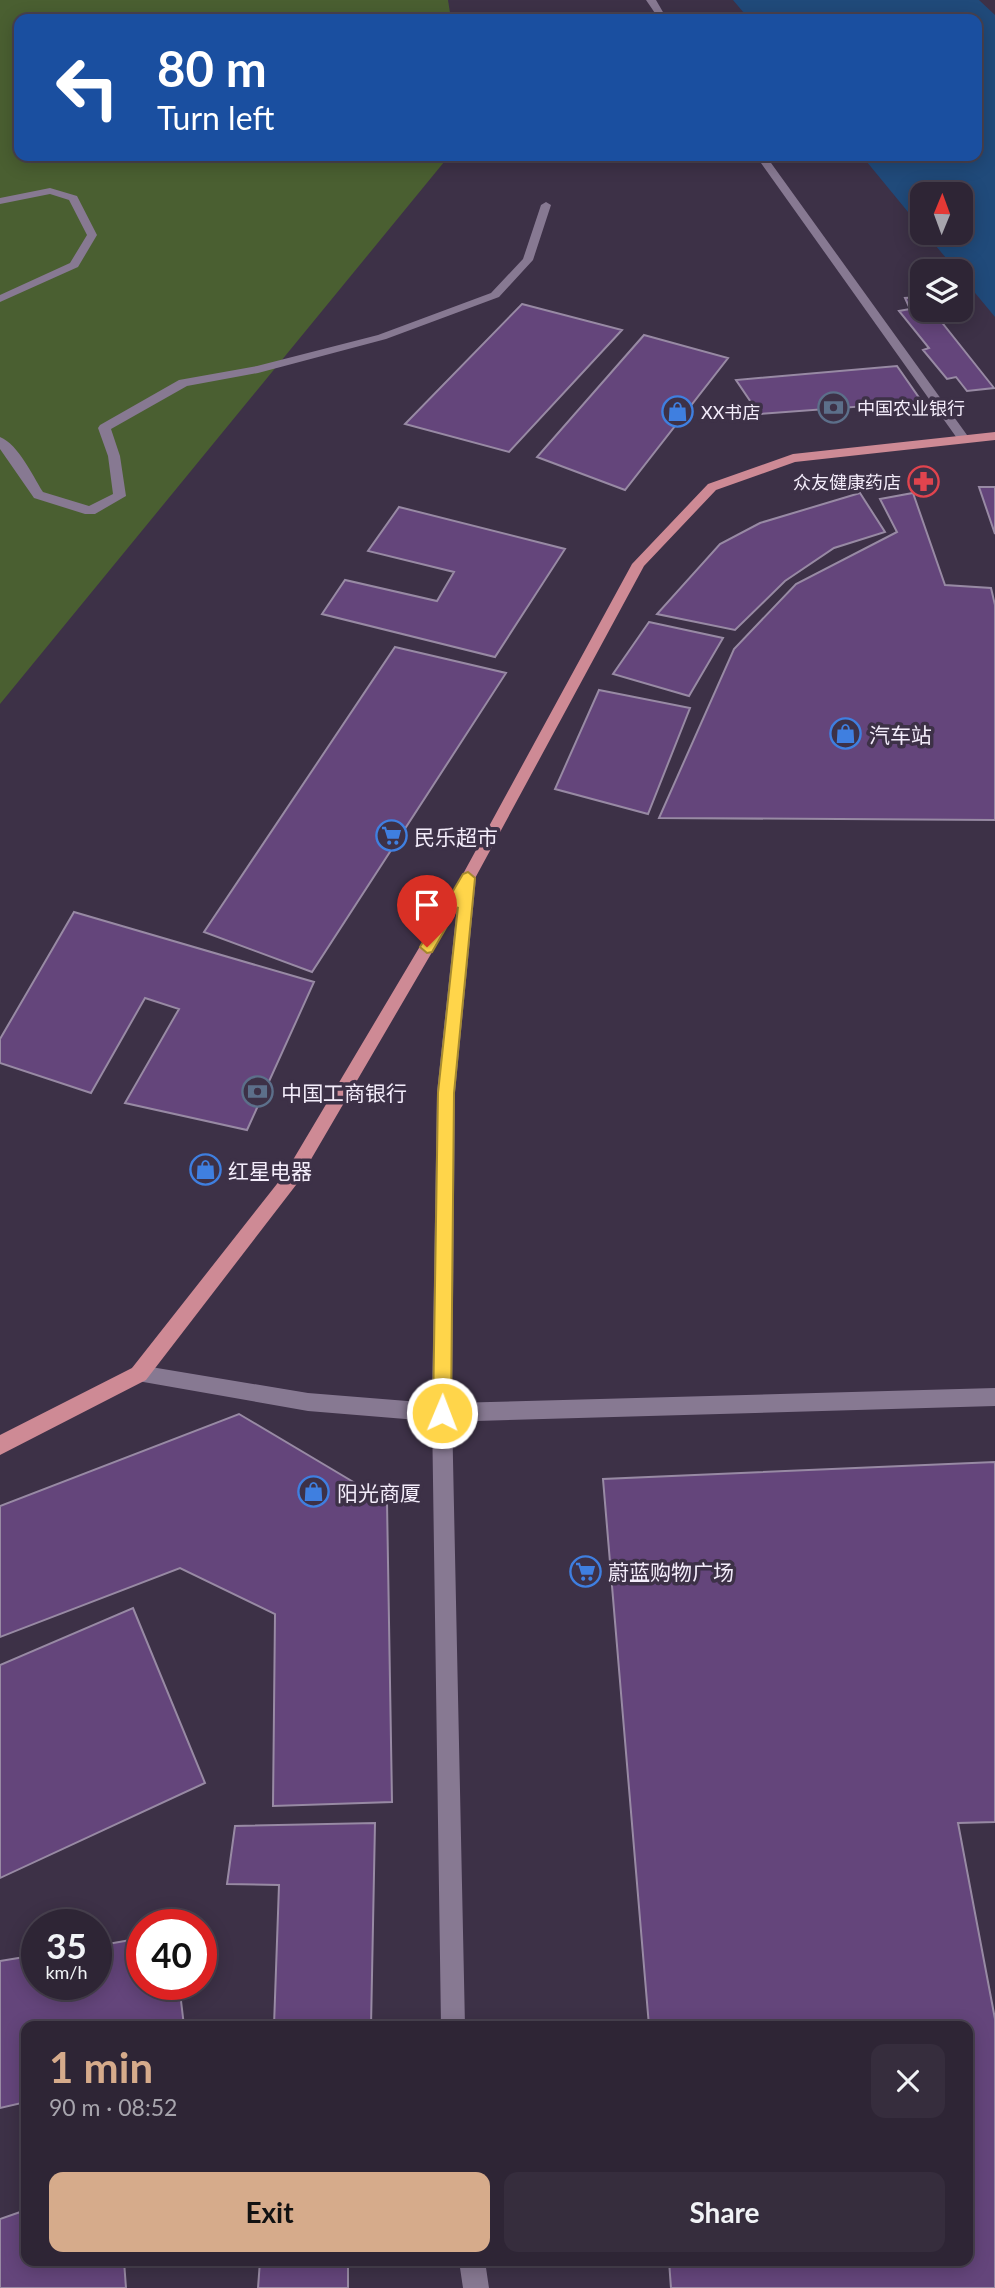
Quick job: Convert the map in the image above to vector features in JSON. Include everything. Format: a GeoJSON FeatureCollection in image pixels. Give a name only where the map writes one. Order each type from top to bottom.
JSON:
{"type":"FeatureCollection","features":[{"type":"Feature","properties":{"kind":"main road"},"geometry":{"type":"LineString","coordinates":[[0,1446],[139,1374],[290,1180],[468,878],[639,564],[712,487],[793,458],[995,436]]}},
{"type":"Feature","properties":{"kind":"street"},"geometry":{"type":"LineString","coordinates":[[765,161],[963,438]]}},
{"type":"Feature","properties":{"kind":"street"},"geometry":{"type":"LineString","coordinates":[[0,201],[50,191],[73,198],[92,236],[74,265],[0,299]]}},
{"type":"Feature","properties":{"kind":"street"},"geometry":{"type":"LineString","coordinates":[[0,441],[15,458],[38,495],[90,511],[120,496],[114,456],[104,428],[183,383],[258,369],[382,337],[495,295],[528,260],[547,205]]}},
{"type":"Feature","properties":{"kind":"street"},"geometry":{"type":"LineString","coordinates":[[453,2021],[442,1413],[446,1093],[468,878]]}},
{"type":"Feature","properties":{"kind":"street"},"geometry":{"type":"LineString","coordinates":[[139,1374],[308,1402],[442,1413],[995,1397]]}},
{"type":"Feature","properties":{"kind":"street"},"geometry":{"type":"LineString","coordinates":[[473,2266],[476,2288]]}},
{"type":"Feature","properties":{"kind":"green space"},"geometry":{"type":"Polygon","coordinates":[[[0,0],[448,0],[450,14],[14,14],[14,161],[445,161],[0,704],[0,0]]]}},
{"type":"Feature","properties":{"kind":"water"},"geometry":{"type":"Polygon","coordinates":[[[733,0],[979,0],[995,15],[995,317],[973,290],[973,259],[947,259],[935,245],[973,245],[973,182],[910,182],[910,214],[866,161],[982,161],[982,14],[745,14],[733,0]]]}},
{"type":"Feature","properties":{"kind":"building"},"geometry":{"type":"Polygon","coordinates":[[[522,304],[622,330],[509,452],[405,424],[522,304]]]}},
{"type":"Feature","properties":{"kind":"building"},"geometry":{"type":"Polygon","coordinates":[[[910,309],[910,322],[942,322],[994,388],[967,391],[956,377],[947,379],[923,350],[929,348],[899,311],[910,309]]]}},
{"type":"Feature","properties":{"kind":"building"},"geometry":{"type":"Polygon","coordinates":[[[644,335],[728,358],[625,490],[537,457],[644,335]]]}},
{"type":"Feature","properties":{"kind":"building"},"geometry":{"type":"Polygon","coordinates":[[[897,366],[922,402],[759,414],[736,380],[897,366]]]}},
{"type":"Feature","properties":{"kind":"building"},"geometry":{"type":"Polygon","coordinates":[[[979,487],[995,487],[995,534],[979,487]]]}},
{"type":"Feature","properties":{"kind":"building"},"geometry":{"type":"Polygon","coordinates":[[[860,493],[885,532],[834,548],[785,581],[735,630],[657,614],[720,544],[760,523],[860,493]]]}},
{"type":"Feature","properties":{"kind":"building","name":"汽车站"},"geometry":{"type":"Polygon","coordinates":[[[913,493],[945,585],[991,588],[995,605],[995,820],[659,818],[734,649],[796,584],[897,532],[880,499],[913,493]]]}},
{"type":"Feature","properties":{"kind":"building"},"geometry":{"type":"Polygon","coordinates":[[[399,507],[565,549],[495,657],[322,614],[345,580],[437,601],[454,572],[368,551],[399,507]]]}},
{"type":"Feature","properties":{"kind":"building"},"geometry":{"type":"Polygon","coordinates":[[[649,622],[723,638],[689,696],[613,674],[649,622]]]}},
{"type":"Feature","properties":{"kind":"building"},"geometry":{"type":"Polygon","coordinates":[[[395,647],[506,673],[312,972],[204,932],[395,647]]]}},
{"type":"Feature","properties":{"kind":"building"},"geometry":{"type":"Polygon","coordinates":[[[599,690],[690,708],[648,814],[555,789],[599,690]]]}},
{"type":"Feature","properties":{"kind":"building"},"geometry":{"type":"Polygon","coordinates":[[[74,912],[314,982],[247,1130],[125,1103],[179,1009],[145,998],[91,1093],[0,1063],[0,1039],[74,912]]]}},
{"type":"Feature","properties":{"kind":"building"},"geometry":{"type":"Polygon","coordinates":[[[239,1414],[387,1502],[392,1802],[273,1806],[275,1614],[180,1568],[0,1637],[0,1506],[239,1414]]]}},
{"type":"Feature","properties":{"kind":"building"},"geometry":{"type":"Polygon","coordinates":[[[995,1462],[995,1822],[958,1823],[995,2019],[995,2288],[671,2288],[669,2266],[973,2266],[973,2021],[649,2021],[603,1479],[995,1462]]]}},
{"type":"Feature","properties":{"kind":"building"},"geometry":{"type":"Polygon","coordinates":[[[133,1608],[205,1783],[0,1878],[0,1665],[133,1608]]]}},
{"type":"Feature","properties":{"kind":"building"},"geometry":{"type":"Polygon","coordinates":[[[375,1823],[371,2021],[274,2021],[279,1885],[227,1884],[235,1826],[375,1823]]]}},
{"type":"Feature","properties":{"kind":"building"},"geometry":{"type":"Polygon","coordinates":[[[126,1941],[126,2000],[181,2000],[183,2021],[21,2021],[21,2103],[0,2108],[0,1961],[21,1958],[21,2000],[112,2000],[112,1943],[126,1941]]]}},
{"type":"Feature","properties":{"kind":"building"},"geometry":{"type":"Polygon","coordinates":[[[21,2212],[21,2266],[124,2266],[126,2288],[0,2288],[0,2219],[21,2212]]]}},
{"type":"Feature","properties":{"kind":"building"},"geometry":{"type":"Polygon","coordinates":[[[260,2266],[348,2266],[348,2288],[258,2288],[260,2266]]]}},
{"type":"Feature","properties":{"kind":"place","name":"中国农业银行"},"geometry":{"type":"Point","coordinates":[834,408]}},
{"type":"Feature","properties":{"kind":"place","name":"XX书店"},"geometry":{"type":"Point","coordinates":[678,412]}},
{"type":"Feature","properties":{"kind":"place","name":"众友健康药店"},"geometry":{"type":"Point","coordinates":[924,482]}},
{"type":"Feature","properties":{"kind":"place","name":"汽车站"},"geometry":{"type":"Point","coordinates":[846,734]}},
{"type":"Feature","properties":{"kind":"place","name":"民乐超市"},"geometry":{"type":"Point","coordinates":[391,836]}},
{"type":"Feature","properties":{"kind":"place","name":"中国工商银行"},"geometry":{"type":"Point","coordinates":[258,1092]}},
{"type":"Feature","properties":{"kind":"place","name":"红星电器"},"geometry":{"type":"Point","coordinates":[205,1170]}},
{"type":"Feature","properties":{"kind":"place","name":"阳光商厦"},"geometry":{"type":"Point","coordinates":[314,1492]}},
{"type":"Feature","properties":{"kind":"place","name":"蔚蓝购物广场"},"geometry":{"type":"Point","coordinates":[585,1571]}},
{"type":"Feature","properties":{"kind":"route"},"geometry":{"type":"LineString","coordinates":[[427,947],[468,878],[446,1093],[442,1413]]}}]}
